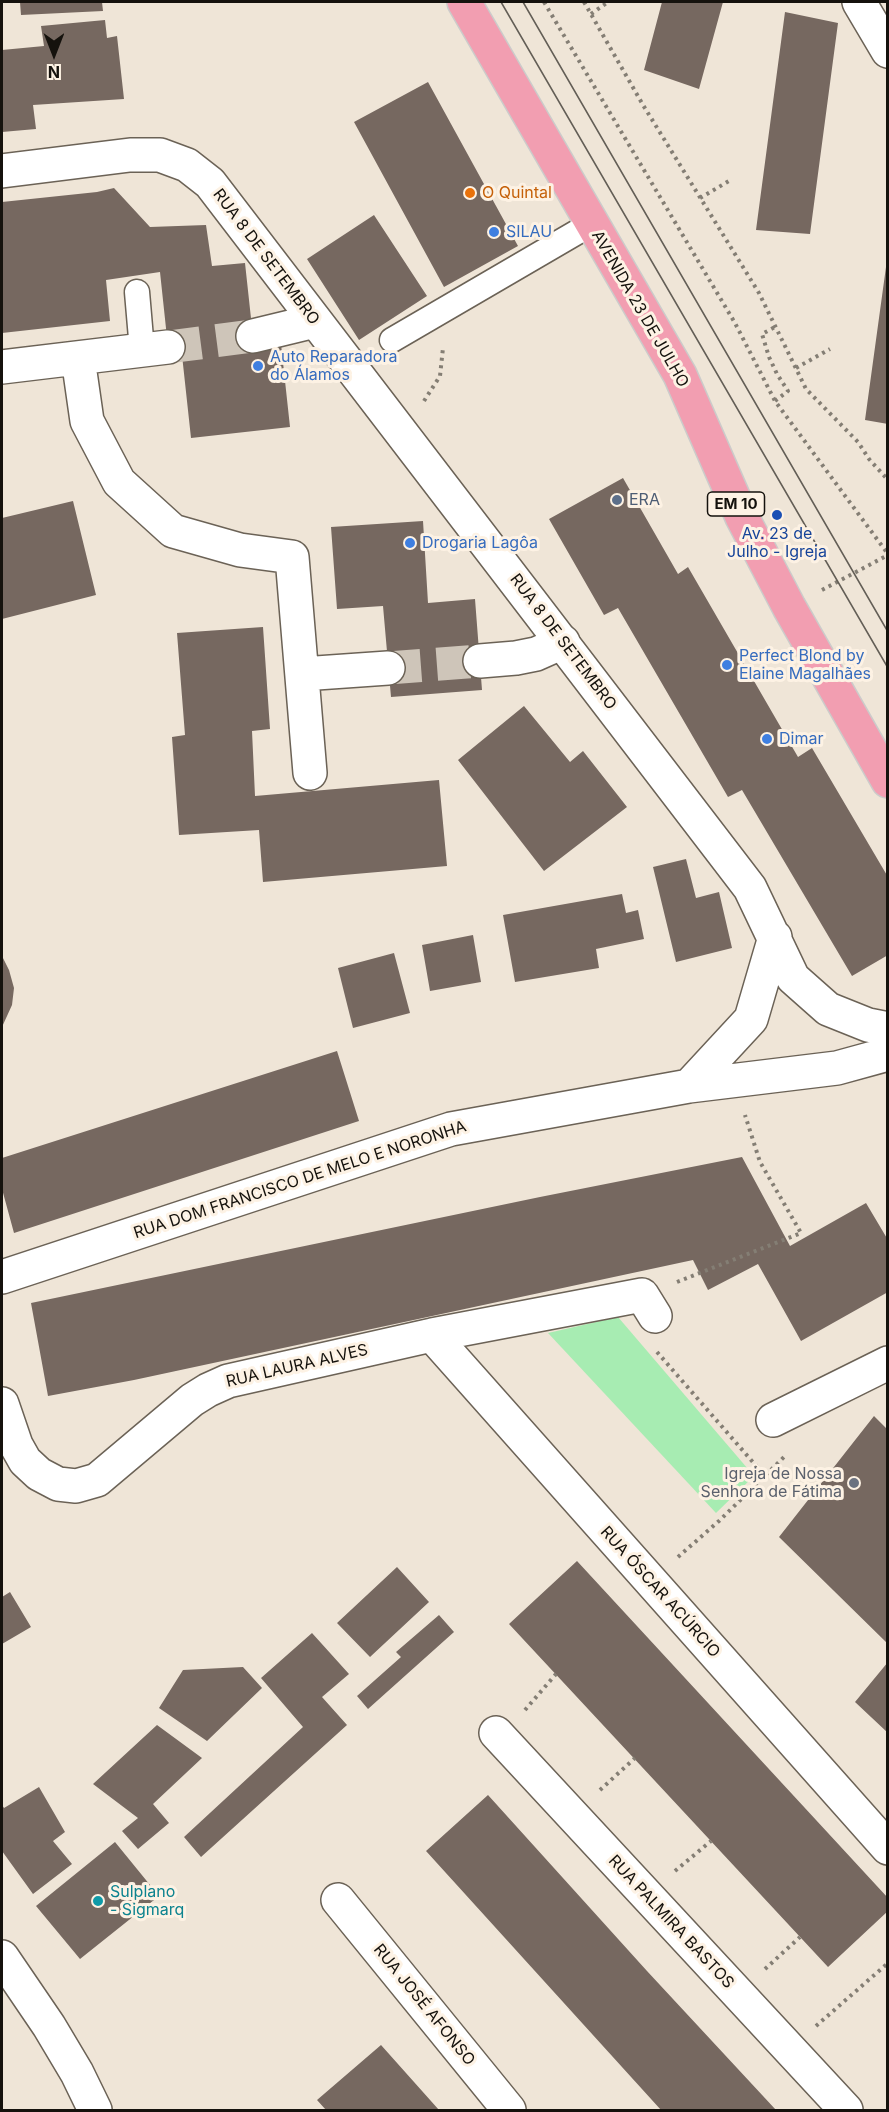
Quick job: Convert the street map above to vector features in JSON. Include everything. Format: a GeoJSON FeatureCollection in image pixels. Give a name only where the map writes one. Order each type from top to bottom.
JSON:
{"type":"FeatureCollection","features":[{"type":"Feature","properties":{"kind":"main road","name":"AVENIDA 23 DE JULHO"},"geometry":{"type":"LineString","coordinates":[[464,2],[680,375],[742,517],[789,607],[888,781]]}},
{"type":"Feature","properties":{"kind":"street"},"geometry":{"type":"LineString","coordinates":[[859,2],[888,51]]}},
{"type":"Feature","properties":{"kind":"street","name":"RUA 8 DE SETEMBRO"},"geometry":{"type":"LineString","coordinates":[[2,171],[130,155],[160,155],[187,165],[210,183],[750,888],[794,978],[828,1009],[868,1025],[888,1029]]}},
{"type":"Feature","properties":{"kind":"street"},"geometry":{"type":"LineString","coordinates":[[253,336],[315,321]]}},
{"type":"Feature","properties":{"kind":"street"},"geometry":{"type":"LineString","coordinates":[[2,367],[155,349]]}},
{"type":"Feature","properties":{"kind":"street"},"geometry":{"type":"LineString","coordinates":[[78,358],[87,421],[119,482],[173,531],[240,550],[292,557],[310,773]]}},
{"type":"Feature","properties":{"kind":"street"},"geometry":{"type":"LineString","coordinates":[[480,661],[536,654],[563,642]]}},
{"type":"Feature","properties":{"kind":"street"},"geometry":{"type":"LineString","coordinates":[[302,674],[388,668]]}},
{"type":"Feature","properties":{"kind":"street"},"geometry":{"type":"LineString","coordinates":[[689,1086],[751,1019],[775,937]]}},
{"type":"Feature","properties":{"kind":"street","name":"RUA DOM FRANCISCO DE MELO E NORONHA"},"geometry":{"type":"LineString","coordinates":[[2,1277],[451,1129],[689,1086],[837,1068],[888,1054]]}},
{"type":"Feature","properties":{"kind":"street","name":"RUA LAURA ALVES"},"geometry":{"type":"LineString","coordinates":[[2,1404],[16,1445],[25,1461],[39,1474],[58,1484],[76,1486],[97,1480],[192,1400],[228,1381],[432,1335],[649,1319]]}},
{"type":"Feature","properties":{"kind":"street","name":"RUA ÓSCAR ACÚRCIO"},"geometry":{"type":"LineString","coordinates":[[432,1335],[888,1848]]}},
{"type":"Feature","properties":{"kind":"street"},"geometry":{"type":"LineString","coordinates":[[773,1420],[888,1363]]}},
{"type":"Feature","properties":{"kind":"street","name":"RUA PALMIRA BASTOS"},"geometry":{"type":"LineString","coordinates":[[498,1736],[846,2110]]}},
{"type":"Feature","properties":{"kind":"street","name":"RUA JOSÉ AFONSO"},"geometry":{"type":"LineString","coordinates":[[338,1900],[509,2110]]}},
{"type":"Feature","properties":{"kind":"street"},"geometry":{"type":"LineString","coordinates":[[2,1958],[49,2026],[77,2073],[95,2110]]}},
{"type":"Feature","properties":{"kind":"lane"},"geometry":{"type":"LineString","coordinates":[[392,340],[591,224]]}},
{"type":"Feature","properties":{"kind":"lane"},"geometry":{"type":"LineString","coordinates":[[136,292],[155,349]]}},
{"type":"Feature","properties":{"kind":"path"},"geometry":{"type":"LineString","coordinates":[[544,2],[735,322],[775,401],[888,555],[789,607]]}},
{"type":"Feature","properties":{"kind":"path"},"geometry":{"type":"LineString","coordinates":[[584,2],[643,105],[759,293],[806,389],[858,442],[869,459],[888,480]]}},
{"type":"Feature","properties":{"kind":"path"},"geometry":{"type":"LineString","coordinates":[[591,14],[608,2]]}},
{"type":"Feature","properties":{"kind":"path"},"geometry":{"type":"LineString","coordinates":[[700,198],[729,182]]}},
{"type":"Feature","properties":{"kind":"path"},"geometry":{"type":"LineString","coordinates":[[775,327],[762,334],[769,357],[788,391],[775,401]]}},
{"type":"Feature","properties":{"kind":"path"},"geometry":{"type":"LineString","coordinates":[[796,368],[830,349]]}},
{"type":"Feature","properties":{"kind":"path"},"geometry":{"type":"LineString","coordinates":[[417,394],[424,402],[440,376]]}},
{"type":"Feature","properties":{"kind":"path"},"geometry":{"type":"LineString","coordinates":[[742,1106],[760,1162],[801,1233],[649,1319],[765,1476]]}},
{"type":"Feature","properties":{"kind":"path"},"geometry":{"type":"LineString","coordinates":[[650,1581],[719,1521],[787,1454]]}},
{"type":"Feature","properties":{"kind":"path"},"geometry":{"type":"LineString","coordinates":[[498,1736],[556,1674]]}},
{"type":"Feature","properties":{"kind":"path"},"geometry":{"type":"LineString","coordinates":[[572,1815],[635,1758]]}},
{"type":"Feature","properties":{"kind":"path"},"geometry":{"type":"LineString","coordinates":[[647,1895],[711,1841]]}},
{"type":"Feature","properties":{"kind":"path"},"geometry":{"type":"LineString","coordinates":[[737,1993],[800,1937]]}},
{"type":"Feature","properties":{"kind":"path"},"geometry":{"type":"LineString","coordinates":[[829,2015],[888,1963]]}},
{"type":"Feature","properties":{"kind":"green space"},"geometry":{"type":"Polygon","coordinates":[[[618,1317],[754,1476],[716,1513],[548,1333],[618,1317]]]}},
{"type":"Feature","properties":{"kind":"building"},"geometry":{"type":"Polygon","coordinates":[[[20,2],[102,2],[103,11],[21,15],[20,2]]]}},
{"type":"Feature","properties":{"kind":"building"},"geometry":{"type":"Polygon","coordinates":[[[662,2],[723,2],[699,89],[644,70],[662,2]]]}},
{"type":"Feature","properties":{"kind":"building"},"geometry":{"type":"Polygon","coordinates":[[[785,12],[838,23],[810,234],[756,230],[785,12]]]}},
{"type":"Feature","properties":{"kind":"building"},"geometry":{"type":"Polygon","coordinates":[[[105,20],[107,38],[117,36],[124,99],[33,105],[36,129],[2,132],[2,50],[44,46],[41,26],[105,20]]]}},
{"type":"Feature","properties":{"kind":"building"},"geometry":{"type":"Polygon","coordinates":[[[428,82],[518,246],[444,287],[354,122],[428,82]]]}},
{"type":"Feature","properties":{"kind":"building"},"geometry":{"type":"Polygon","coordinates":[[[114,188],[150,227],[206,225],[212,266],[245,263],[254,346],[281,344],[290,427],[191,438],[182,355],[168,347],[160,272],[106,280],[110,321],[2,333],[2,202],[97,192],[114,188]]]}},
{"type":"Feature","properties":{"kind":"building"},"geometry":{"type":"Polygon","coordinates":[[[374,215],[427,296],[359,340],[307,259],[374,215]]]}},
{"type":"Feature","properties":{"kind":"building"},"geometry":{"type":"Polygon","coordinates":[[[886,267],[888,267],[888,424],[865,420],[886,267]]]}},
{"type":"Feature","properties":{"kind":"building"},"geometry":{"type":"Polygon","coordinates":[[[623,478],[678,574],[688,567],[798,757],[812,748],[888,877],[888,955],[852,976],[742,790],[728,797],[618,608],[604,615],[549,519],[623,478]]]}},
{"type":"Feature","properties":{"kind":"building"},"geometry":{"type":"Polygon","coordinates":[[[73,501],[96,595],[2,619],[2,518],[73,501]]]}},
{"type":"Feature","properties":{"kind":"building"},"geometry":{"type":"Polygon","coordinates":[[[423,521],[428,603],[475,599],[482,690],[391,697],[383,606],[337,609],[331,527],[423,521]]]}},
{"type":"Feature","properties":{"kind":"building"},"geometry":{"type":"Polygon","coordinates":[[[263,627],[270,729],[252,731],[255,796],[439,780],[447,866],[263,882],[259,830],[179,835],[172,737],[185,735],[177,633],[263,627]]]}},
{"type":"Feature","properties":{"kind":"building"},"geometry":{"type":"Polygon","coordinates":[[[524,706],[570,762],[583,751],[627,807],[544,871],[458,760],[524,706]]]}},
{"type":"Feature","properties":{"kind":"building"},"geometry":{"type":"Polygon","coordinates":[[[686,859],[696,898],[719,892],[732,948],[676,962],[653,867],[686,859]]]}},
{"type":"Feature","properties":{"kind":"building"},"geometry":{"type":"Polygon","coordinates":[[[622,894],[626,913],[638,910],[644,939],[596,949],[599,968],[515,982],[503,915],[622,894]]]}},
{"type":"Feature","properties":{"kind":"building"},"geometry":{"type":"Polygon","coordinates":[[[473,935],[481,982],[430,991],[422,945],[473,935]]]}},
{"type":"Feature","properties":{"kind":"building"},"geometry":{"type":"Polygon","coordinates":[[[394,953],[410,1013],[353,1028],[338,968],[394,953]]]}},
{"type":"Feature","properties":{"kind":"building"},"geometry":{"type":"Polygon","coordinates":[[[2,956],[14,988],[12,1005],[2,1027],[2,956]]]}},
{"type":"Feature","properties":{"kind":"building"},"geometry":{"type":"Polygon","coordinates":[[[337,1051],[359,1121],[14,1233],[2,1189],[2,1158],[337,1051]]]}},
{"type":"Feature","properties":{"kind":"building"},"geometry":{"type":"Polygon","coordinates":[[[742,1157],[790,1246],[866,1203],[888,1240],[888,1292],[801,1341],[758,1264],[708,1290],[693,1260],[134,1380],[48,1396],[31,1303],[742,1157]]]}},
{"type":"Feature","properties":{"kind":"building","name":"Igreja de Nossa Senhora de Fátima"},"geometry":{"type":"Polygon","coordinates":[[[874,1416],[888,1430],[888,1644],[779,1537],[874,1416]]]}},
{"type":"Feature","properties":{"kind":"building"},"geometry":{"type":"Polygon","coordinates":[[[577,1561],[888,1898],[888,1911],[828,1967],[509,1624],[577,1561]]]}},
{"type":"Feature","properties":{"kind":"building"},"geometry":{"type":"Polygon","coordinates":[[[397,1567],[429,1602],[370,1657],[337,1623],[397,1567]]]}},
{"type":"Feature","properties":{"kind":"building"},"geometry":{"type":"Polygon","coordinates":[[[10,1592],[31,1627],[2,1644],[2,1597],[10,1592]]]}},
{"type":"Feature","properties":{"kind":"building"},"geometry":{"type":"Polygon","coordinates":[[[439,1615],[454,1632],[368,1709],[357,1696],[401,1657],[396,1652],[439,1615]]]}},
{"type":"Feature","properties":{"kind":"building"},"geometry":{"type":"Polygon","coordinates":[[[312,1633],[349,1674],[322,1697],[347,1725],[201,1857],[184,1837],[303,1727],[261,1678],[312,1633]]]}},
{"type":"Feature","properties":{"kind":"building"},"geometry":{"type":"Polygon","coordinates":[[[888,1662],[888,1733],[855,1702],[888,1662]]]}},
{"type":"Feature","properties":{"kind":"building"},"geometry":{"type":"Polygon","coordinates":[[[243,1667],[262,1688],[207,1741],[159,1708],[183,1670],[243,1667]]]}},
{"type":"Feature","properties":{"kind":"building"},"geometry":{"type":"Polygon","coordinates":[[[157,1725],[202,1758],[153,1804],[169,1823],[138,1849],[122,1831],[138,1818],[93,1784],[157,1725]]]}},
{"type":"Feature","properties":{"kind":"building"},"geometry":{"type":"Polygon","coordinates":[[[39,1787],[65,1832],[53,1841],[72,1864],[33,1894],[2,1851],[2,1805],[4,1808],[39,1787]]]}},
{"type":"Feature","properties":{"kind":"building"},"geometry":{"type":"Polygon","coordinates":[[[488,1795],[776,2110],[661,2110],[426,1851],[488,1795]]]}},
{"type":"Feature","properties":{"kind":"building","name":"Sulplano - Sigmarq"},"geometry":{"type":"Polygon","coordinates":[[[115,1842],[159,1896],[80,1959],[36,1906],[115,1842]]]}},
{"type":"Feature","properties":{"kind":"building"},"geometry":{"type":"Polygon","coordinates":[[[381,2045],[439,2110],[326,2110],[317,2100],[381,2045]]]}},
{"type":"Feature","properties":{"kind":"tunnel"},"geometry":{"type":"LineString","coordinates":[[168,347],[253,336]]}},
{"type":"Feature","properties":{"kind":"tunnel"},"geometry":{"type":"LineString","coordinates":[[388,668],[480,661]]}},
{"type":"Feature","properties":{"kind":"tram line"},"geometry":{"type":"LineString","coordinates":[[501,2],[888,668]]}},
{"type":"Feature","properties":{"kind":"tram line"},"geometry":{"type":"LineString","coordinates":[[523,2],[888,632]]}},
{"type":"Feature","properties":{"kind":"place","name":"O Quintal"},"geometry":{"type":"Point","coordinates":[470,193]}},
{"type":"Feature","properties":{"kind":"place","name":"SILAU"},"geometry":{"type":"Point","coordinates":[494,232]}},
{"type":"Feature","properties":{"kind":"place","name":"Auto Reparadora do Álamos"},"geometry":{"type":"Point","coordinates":[258,366]}},
{"type":"Feature","properties":{"kind":"place","name":"ERA"},"geometry":{"type":"Point","coordinates":[617,500]}},
{"type":"Feature","properties":{"kind":"place","name":"Av. 23 de Julho - Igreja"},"geometry":{"type":"Point","coordinates":[777,515]}},
{"type":"Feature","properties":{"kind":"place","name":"Drogaria Lagôa"},"geometry":{"type":"Point","coordinates":[410,543]}},
{"type":"Feature","properties":{"kind":"place","name":"Perfect Blond by Elaine Magalhães"},"geometry":{"type":"Point","coordinates":[727,665]}},
{"type":"Feature","properties":{"kind":"place","name":"Dimar"},"geometry":{"type":"Point","coordinates":[767,739]}},
{"type":"Feature","properties":{"kind":"place","name":"Igreja de Nossa Senhora de Fátima"},"geometry":{"type":"Point","coordinates":[854,1483]}},
{"type":"Feature","properties":{"kind":"place","name":"Sulplano - Sigmarq"},"geometry":{"type":"Point","coordinates":[98,1901]}}]}
